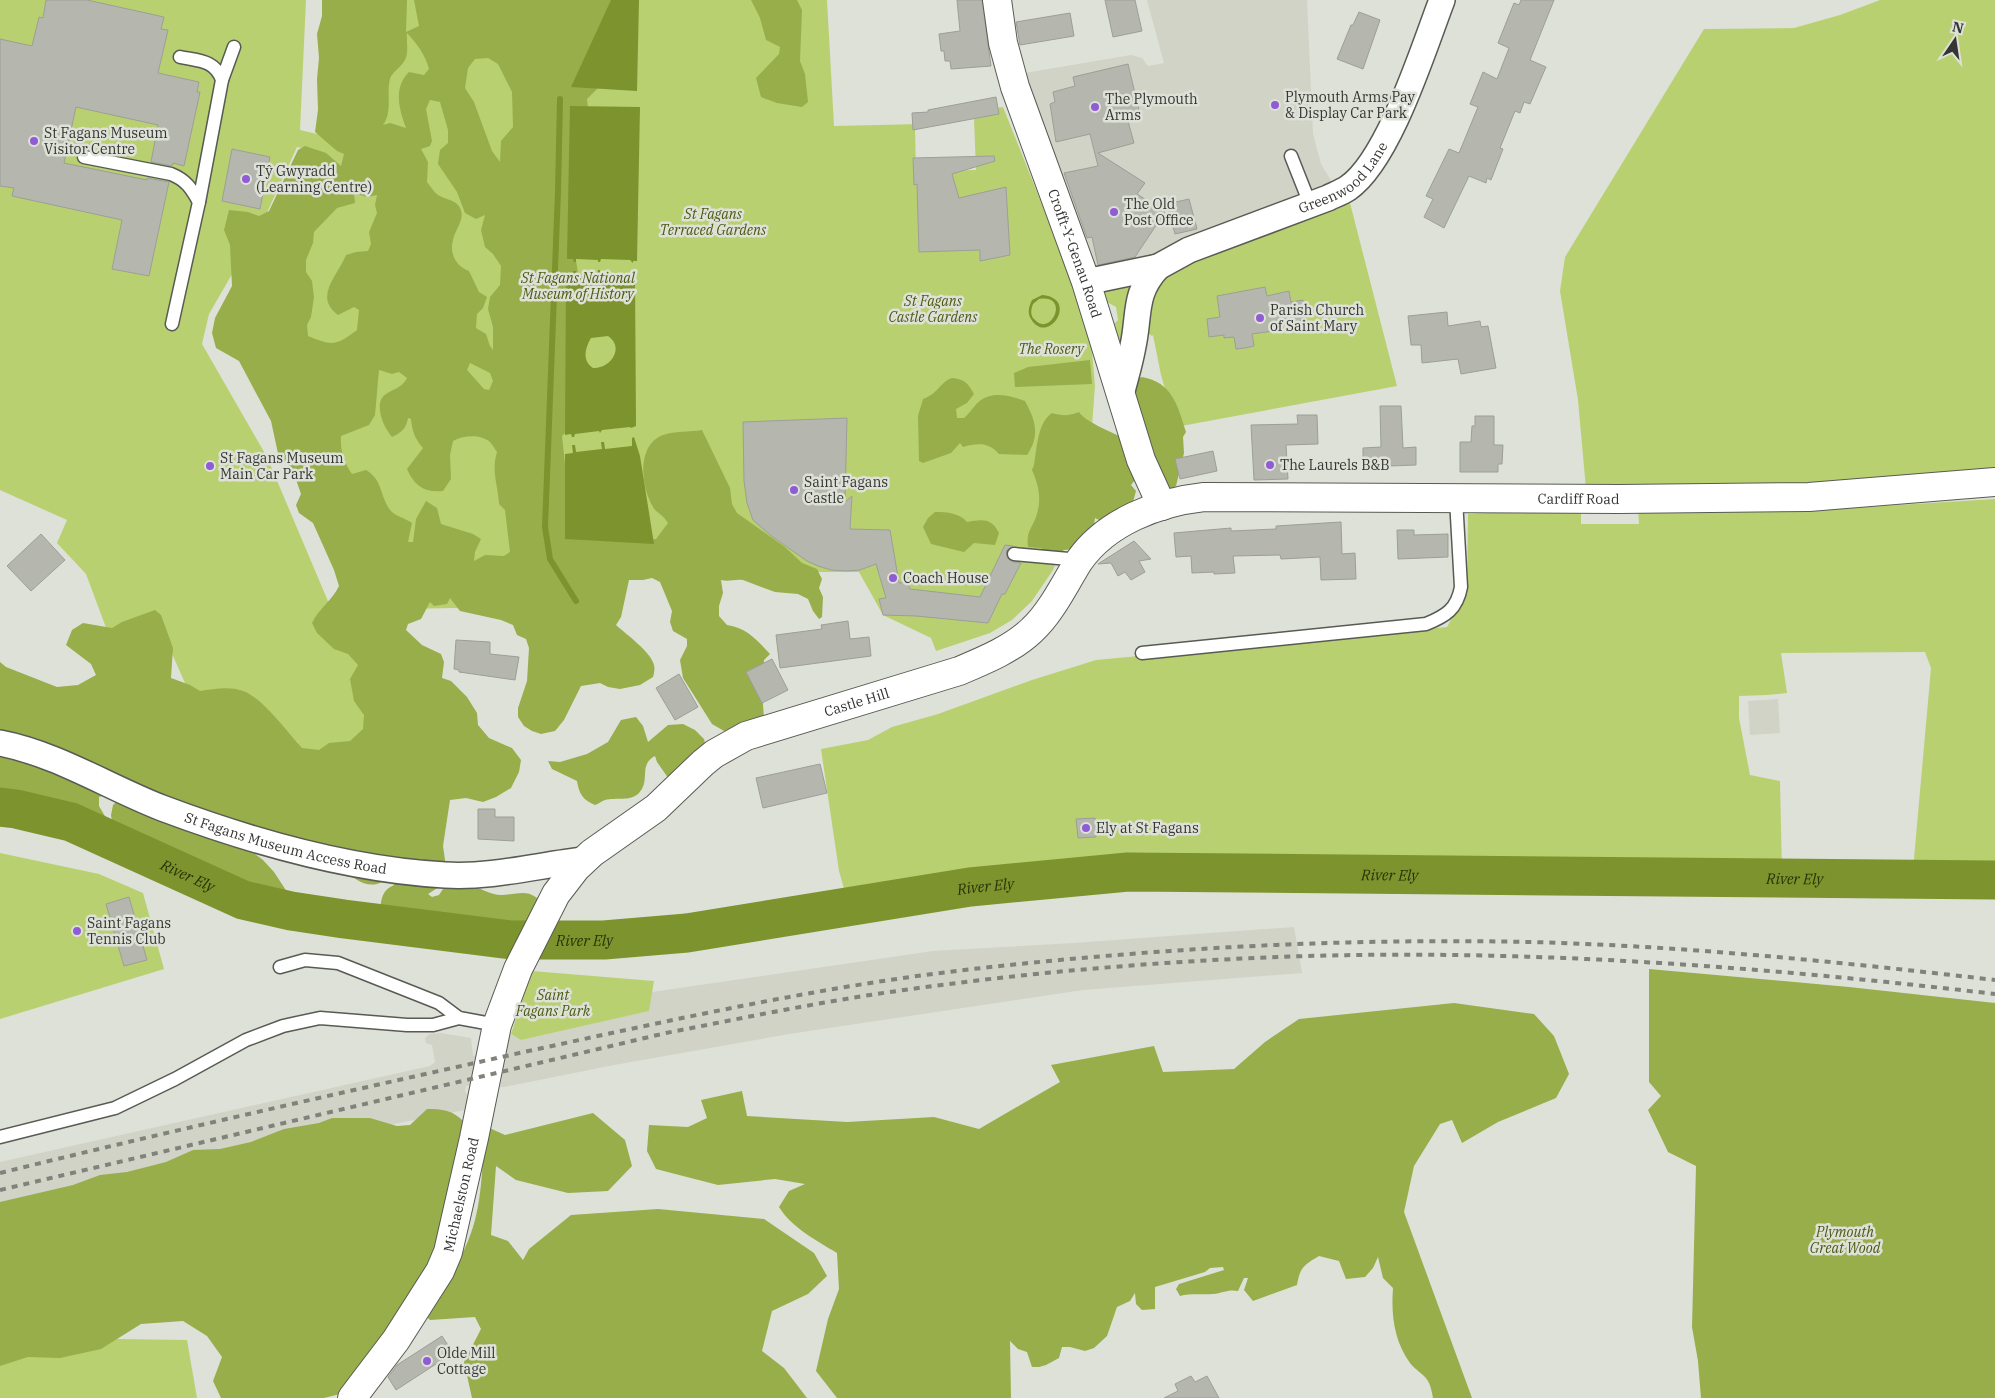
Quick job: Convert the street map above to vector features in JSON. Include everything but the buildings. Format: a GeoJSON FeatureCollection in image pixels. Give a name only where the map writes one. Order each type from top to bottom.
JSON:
{"type":"FeatureCollection","features":[{"type":"Feature","properties":{"kind":"street","name":"Crofft-Y-Genau Road"},"geometry":{"type":"LineString","coordinates":[[997,0],[1002,43],[1015,88],[1086,282],[1141,460],[1162,506]]}},
{"type":"Feature","properties":{"kind":"street","name":"Greenwood Lane"},"geometry":{"type":"LineString","coordinates":[[1120,395],[1133,346],[1138,304],[1149,276],[1158,267],[1189,250],[1348,188],[1360,177],[1372,161],[1399,110],[1442,0]]}},
{"type":"Feature","properties":{"kind":"street","name":"Greenwood Lane"},"geometry":{"type":"LineString","coordinates":[[1086,282],[1158,267]]}},
{"type":"Feature","properties":{"kind":"street","name":"Cardiff Road"},"geometry":{"type":"LineString","coordinates":[[1162,506],[1186,499],[1220,496],[1456,499],[1809,497],[1995,482]]}},
{"type":"Feature","properties":{"kind":"street","name":"Castle Hill"},"geometry":{"type":"LineString","coordinates":[[518,970],[551,904],[565,881],[584,860],[656,808],[714,754],[746,736],[959,670],[983,661],[1018,642],[1034,629],[1080,560],[1106,534],[1129,520],[1162,506]]}},
{"type":"Feature","properties":{"kind":"street","name":"St Fagans Museum Access Road"},"geometry":{"type":"LineString","coordinates":[[0,743],[12,745],[50,758],[155,805],[195,820],[301,851],[346,861],[398,870],[446,875],[494,872],[584,860]]}},
{"type":"Feature","properties":{"kind":"street","name":"Michaelston Road"},"geometry":{"type":"LineString","coordinates":[[352,1398],[396,1340],[440,1271],[448,1252],[497,1025],[518,970]]}},
{"type":"Feature","properties":{"kind":"lane"},"geometry":{"type":"LineString","coordinates":[[172,324],[222,80],[234,47]]}},
{"type":"Feature","properties":{"kind":"lane"},"geometry":{"type":"LineString","coordinates":[[180,57],[210,64],[219,71],[222,80]]}},
{"type":"Feature","properties":{"kind":"lane"},"geometry":{"type":"LineString","coordinates":[[1291,156],[1310,204]]}},
{"type":"Feature","properties":{"kind":"lane"},"geometry":{"type":"LineString","coordinates":[[84,157],[183,178],[191,187],[198,202]]}},
{"type":"Feature","properties":{"kind":"lane"},"geometry":{"type":"LineString","coordinates":[[1142,653],[1426,624],[1442,618],[1456,603],[1461,587],[1456,499]]}},
{"type":"Feature","properties":{"kind":"lane"},"geometry":{"type":"LineString","coordinates":[[1014,554],[1080,560]]}},
{"type":"Feature","properties":{"kind":"lane"},"geometry":{"type":"LineString","coordinates":[[280,966],[305,960],[338,963],[438,1003],[459,1018],[497,1025]]}},
{"type":"Feature","properties":{"kind":"lane"},"geometry":{"type":"LineString","coordinates":[[0,1137],[115,1108],[175,1079],[246,1040],[283,1026],[320,1018],[408,1025],[433,1025],[459,1018]]}},
{"type":"Feature","properties":{"kind":"shaded area"},"geometry":{"type":"Polygon","coordinates":[[[611,0],[639,0],[637,91],[571,87],[611,0]]]}},
{"type":"Feature","properties":{"kind":"shaded area"},"geometry":{"type":"Polygon","coordinates":[[[1147,0],[1307,0],[1313,134],[1321,164],[1333,184],[1158,258],[1106,269],[1093,267],[1025,73],[1131,55],[1142,58],[1148,66],[1164,63],[1147,0]]]}},
{"type":"Feature","properties":{"kind":"shaded area"},"geometry":{"type":"Polygon","coordinates":[[[570,106],[640,107],[637,261],[633,261],[633,263],[630,260],[601,259],[598,262],[598,260],[576,259],[576,262],[574,262],[573,259],[567,259],[570,106]]]}},
{"type":"Feature","properties":{"kind":"shaded area"},"geometry":{"type":"Polygon","coordinates":[[[598,270],[600,270],[600,277],[630,278],[630,271],[633,271],[633,277],[635,278],[636,426],[602,430],[600,433],[599,431],[575,434],[572,437],[571,434],[565,435],[566,276],[573,276],[573,271],[576,271],[576,276],[597,277],[598,270]],[[608,336],[591,338],[587,346],[586,358],[593,368],[605,365],[614,356],[615,346],[608,336]]]}},
{"type":"Feature","properties":{"kind":"shaded area"},"geometry":{"type":"Polygon","coordinates":[[[1042,295],[1053,298],[1059,304],[1060,311],[1052,325],[1038,326],[1031,319],[1029,310],[1032,300],[1042,295]],[[1039,299],[1032,306],[1032,316],[1040,324],[1046,324],[1055,315],[1056,308],[1049,299],[1039,299]]]}},
{"type":"Feature","properties":{"kind":"shaded area"},"geometry":{"type":"Polygon","coordinates":[[[634,437],[640,456],[654,544],[565,539],[565,454],[573,453],[572,445],[575,445],[576,452],[602,449],[601,442],[604,442],[605,449],[632,446],[632,438],[634,437]]]}},
{"type":"Feature","properties":{"kind":"shaded area"},"geometry":{"type":"Polygon","coordinates":[[[1778,699],[1780,733],[1750,735],[1748,701],[1778,699]]]}},
{"type":"Feature","properties":{"kind":"shaded area"},"geometry":{"type":"Polygon","coordinates":[[[1294,927],[1302,973],[1083,990],[789,1034],[500,1087],[502,1078],[466,1086],[465,1091],[471,1101],[470,1109],[379,1127],[0,1212],[0,1162],[430,1066],[435,1062],[432,1045],[426,1043],[425,1038],[429,1034],[441,1033],[471,1038],[473,1056],[507,1049],[510,1034],[521,1040],[648,1011],[652,992],[933,951],[1294,927]]]}},
{"type":"Feature","properties":{"kind":"green space","name":"St Fagans National Museum of History"},"geometry":{"type":"Polygon","coordinates":[[[0,0],[306,0],[300,130],[321,135],[324,0],[827,0],[834,126],[920,124],[920,129],[915,129],[916,171],[976,170],[974,119],[982,117],[981,110],[1003,107],[1061,252],[1080,303],[1092,351],[1095,386],[1088,479],[1053,570],[1032,601],[1012,620],[990,633],[936,651],[931,638],[883,615],[859,572],[592,572],[522,612],[454,608],[355,610],[235,326],[320,152],[297,147],[264,219],[209,314],[202,344],[267,457],[341,632],[375,649],[409,864],[188,690],[156,617],[108,633],[86,574],[57,543],[67,520],[0,490],[0,0]]]}},
{"type":"Feature","properties":{"kind":"green space"},"geometry":{"type":"Polygon","coordinates":[[[322,0],[407,0],[406,32],[419,26],[414,0],[635,0],[601,85],[587,99],[589,118],[574,249],[581,290],[570,428],[562,436],[565,464],[642,540],[656,539],[668,523],[654,509],[646,489],[643,467],[648,448],[654,440],[663,435],[702,430],[730,488],[732,504],[737,513],[785,547],[802,563],[817,569],[822,579],[819,588],[823,597],[822,617],[819,619],[808,599],[798,594],[775,592],[743,580],[721,580],[723,593],[719,606],[719,616],[727,625],[751,635],[770,654],[764,660],[762,690],[764,719],[731,735],[712,724],[683,678],[680,660],[687,646],[687,639],[673,631],[670,622],[672,611],[660,582],[652,578],[629,580],[621,617],[616,625],[638,644],[652,660],[654,666],[653,677],[640,685],[620,689],[608,687],[600,683],[581,686],[564,720],[555,731],[541,734],[524,726],[518,717],[518,708],[527,681],[529,648],[526,639],[517,635],[513,625],[501,620],[460,611],[450,598],[447,604],[434,606],[430,602],[421,619],[408,624],[406,630],[422,645],[441,654],[444,662],[442,678],[451,681],[467,697],[477,713],[478,725],[489,738],[512,748],[521,760],[519,772],[511,788],[496,797],[483,802],[466,798],[450,800],[443,846],[448,881],[428,894],[432,897],[439,895],[443,889],[471,887],[497,895],[530,894],[546,907],[529,927],[516,929],[499,927],[469,932],[461,930],[439,918],[430,916],[394,923],[384,916],[381,907],[384,893],[394,885],[393,880],[372,885],[367,884],[355,878],[344,868],[242,844],[263,860],[274,872],[291,898],[283,907],[263,908],[228,904],[207,897],[199,892],[193,884],[188,867],[181,865],[168,875],[153,871],[146,861],[139,834],[113,828],[111,815],[113,805],[118,800],[111,793],[99,797],[99,806],[106,818],[100,828],[77,828],[70,806],[46,819],[36,821],[19,812],[5,791],[0,791],[0,662],[6,667],[57,687],[78,685],[96,675],[91,664],[66,645],[72,630],[83,623],[112,628],[122,622],[155,610],[161,615],[173,648],[171,678],[200,691],[222,688],[243,691],[251,695],[267,708],[302,748],[319,750],[329,743],[350,741],[363,729],[364,715],[354,701],[350,679],[358,665],[348,654],[334,649],[317,633],[312,623],[339,586],[334,570],[313,523],[299,513],[296,505],[301,494],[292,468],[279,458],[271,421],[239,361],[216,348],[212,333],[215,318],[232,286],[230,245],[224,230],[229,210],[248,212],[259,216],[269,211],[298,150],[305,146],[326,153],[341,166],[344,154],[337,151],[315,132],[318,110],[317,79],[319,58],[317,34],[322,16],[322,0]],[[407,33],[405,60],[392,74],[390,79],[389,108],[383,125],[390,123],[406,128],[399,99],[401,85],[409,72],[424,75],[429,69],[420,50],[407,33]],[[488,58],[475,59],[468,68],[465,88],[474,102],[492,151],[500,162],[501,141],[513,127],[512,92],[498,64],[488,58]],[[430,100],[426,109],[432,141],[430,146],[421,149],[428,162],[427,182],[436,194],[454,202],[462,212],[453,240],[453,255],[461,266],[469,271],[479,292],[487,297],[483,308],[477,314],[476,328],[486,334],[493,350],[493,327],[488,309],[490,297],[500,285],[501,266],[493,254],[485,247],[481,230],[485,215],[476,219],[465,213],[457,192],[438,164],[440,150],[448,143],[448,130],[440,102],[430,100]],[[354,193],[355,203],[337,208],[314,232],[313,243],[306,260],[306,272],[312,281],[314,297],[311,317],[307,325],[308,336],[323,342],[339,342],[357,330],[359,310],[354,307],[338,315],[331,308],[327,293],[346,255],[368,251],[371,244],[369,232],[377,213],[375,205],[377,195],[367,197],[354,193]],[[470,363],[467,370],[484,389],[489,390],[493,381],[490,373],[470,363]],[[379,370],[375,415],[369,425],[341,436],[343,456],[352,474],[366,470],[372,474],[379,484],[391,511],[412,523],[408,542],[413,542],[416,519],[426,501],[437,508],[441,524],[473,534],[481,539],[475,552],[474,561],[485,555],[504,556],[510,552],[505,510],[499,504],[495,478],[497,452],[490,442],[486,439],[472,436],[462,437],[453,441],[450,455],[451,479],[443,491],[431,491],[417,484],[407,469],[423,448],[414,435],[411,419],[408,418],[403,430],[392,437],[385,427],[381,416],[381,400],[388,393],[399,387],[407,378],[399,372],[392,374],[379,370]]]}},
{"type":"Feature","properties":{"kind":"green space"},"geometry":{"type":"Polygon","coordinates":[[[751,0],[797,0],[802,10],[800,61],[805,74],[808,102],[802,107],[777,103],[761,97],[756,78],[779,54],[780,47],[766,40],[760,18],[751,0]]]}},
{"type":"Feature","properties":{"kind":"green space"},"geometry":{"type":"Polygon","coordinates":[[[1880,0],[1995,0],[1995,470],[1790,486],[1586,489],[1578,400],[1560,291],[1565,257],[1704,29],[1794,28],[1840,15],[1880,0]]]}},
{"type":"Feature","properties":{"kind":"green space"},"geometry":{"type":"Polygon","coordinates":[[[1350,203],[1397,386],[1176,427],[1161,375],[1153,335],[1145,331],[1149,292],[1179,265],[1350,203]]]}},
{"type":"Feature","properties":{"kind":"green space"},"geometry":{"type":"Polygon","coordinates":[[[1133,284],[1122,348],[1114,324],[1118,320],[1116,307],[1107,302],[1103,292],[1133,284]]]}},
{"type":"Feature","properties":{"kind":"green space"},"geometry":{"type":"Polygon","coordinates":[[[1090,360],[1092,384],[1015,387],[1014,373],[1028,367],[1090,360]]]}},
{"type":"Feature","properties":{"kind":"green space"},"geometry":{"type":"Polygon","coordinates":[[[1142,377],[1160,384],[1167,390],[1176,404],[1183,422],[1186,432],[1183,437],[1184,453],[1176,486],[1171,489],[1139,475],[1131,485],[1136,491],[1133,502],[1107,524],[1095,518],[1093,531],[1075,549],[1064,550],[1059,554],[1045,553],[1041,548],[1028,547],[1028,534],[1038,511],[1039,499],[1038,487],[1032,470],[1037,444],[1043,423],[1047,417],[1052,413],[1066,415],[1079,412],[1083,417],[1098,426],[1141,446],[1133,380],[1142,377]]]}},
{"type":"Feature","properties":{"kind":"green space"},"geometry":{"type":"Polygon","coordinates":[[[952,378],[965,382],[974,394],[967,403],[956,409],[957,418],[964,418],[986,397],[997,395],[1009,396],[1025,401],[1032,415],[1035,428],[1034,441],[1027,455],[999,454],[987,445],[978,444],[963,447],[960,443],[951,453],[923,463],[919,461],[918,416],[923,399],[952,378]]]}},
{"type":"Feature","properties":{"kind":"green space"},"geometry":{"type":"Polygon","coordinates":[[[1995,499],[1995,881],[1912,881],[1931,668],[1925,652],[1781,653],[1787,693],[1739,696],[1739,718],[1750,775],[1780,781],[1782,874],[1250,854],[1079,860],[1054,868],[980,871],[966,877],[929,880],[845,892],[839,871],[821,749],[868,740],[892,727],[938,714],[1032,680],[1096,660],[1447,627],[1467,591],[1468,514],[1581,508],[1581,524],[1639,524],[1638,509],[1834,509],[1995,499]]]}},
{"type":"Feature","properties":{"kind":"green space"},"geometry":{"type":"Polygon","coordinates":[[[935,512],[957,515],[967,522],[982,520],[990,522],[999,533],[995,545],[974,543],[964,552],[931,544],[923,527],[928,518],[935,512]]]}},
{"type":"Feature","properties":{"kind":"green space"},"geometry":{"type":"Polygon","coordinates":[[[636,717],[643,726],[648,742],[668,725],[683,724],[695,730],[704,739],[708,756],[671,782],[655,756],[647,764],[644,783],[639,793],[627,798],[605,800],[595,805],[582,796],[577,781],[552,769],[548,761],[560,762],[587,754],[608,742],[621,720],[636,717]]]}},
{"type":"Feature","properties":{"kind":"green space","name":"Saint Fagans Tennis Club"},"geometry":{"type":"Polygon","coordinates":[[[0,853],[99,874],[143,893],[164,969],[0,1019],[0,853]]]}},
{"type":"Feature","properties":{"kind":"green space","name":"Plymouth Great Wood"},"geometry":{"type":"Polygon","coordinates":[[[1649,969],[1849,987],[1995,1003],[1995,1398],[1701,1398],[1698,1361],[1692,1327],[1696,1166],[1668,1152],[1648,1110],[1661,1096],[1649,1082],[1649,969]]]}},
{"type":"Feature","properties":{"kind":"green space","name":"Saint Fagans Park"},"geometry":{"type":"Polygon","coordinates":[[[532,971],[654,981],[649,1011],[521,1040],[511,1034],[532,971]]]}},
{"type":"Feature","properties":{"kind":"green space"},"geometry":{"type":"Polygon","coordinates":[[[1454,1003],[1534,1014],[1554,1036],[1569,1074],[1556,1098],[1498,1122],[1462,1143],[1452,1120],[1440,1124],[1414,1166],[1404,1212],[1472,1398],[1433,1398],[1428,1380],[1410,1363],[1400,1346],[1393,1318],[1393,1288],[1383,1278],[1378,1257],[1373,1268],[1365,1277],[1346,1279],[1339,1261],[1319,1256],[1304,1267],[1297,1285],[1253,1301],[1244,1290],[1248,1278],[1244,1278],[1238,1291],[1231,1290],[1213,1294],[1180,1296],[1176,1289],[1179,1284],[1224,1270],[1223,1267],[1210,1268],[1205,1272],[1155,1287],[1155,1309],[1142,1310],[1136,1304],[1135,1293],[1130,1301],[1117,1307],[1107,1336],[1094,1348],[1085,1351],[1062,1347],[1059,1358],[1039,1367],[1032,1367],[1027,1352],[1018,1349],[1010,1341],[1011,1398],[837,1398],[816,1371],[828,1319],[839,1289],[837,1253],[798,1227],[779,1207],[789,1191],[805,1184],[775,1179],[718,1185],[656,1169],[647,1151],[649,1125],[688,1127],[707,1118],[701,1100],[742,1091],[747,1116],[847,1122],[934,1117],[979,1129],[1060,1082],[1051,1065],[1154,1046],[1163,1072],[1234,1069],[1265,1042],[1299,1019],[1454,1003]]]}},
{"type":"Feature","properties":{"kind":"green space"},"geometry":{"type":"Polygon","coordinates":[[[427,1109],[447,1111],[456,1115],[464,1122],[468,1212],[344,1393],[324,1398],[221,1398],[213,1381],[222,1357],[207,1336],[183,1321],[141,1324],[101,1349],[60,1358],[28,1357],[0,1366],[0,1202],[73,1185],[100,1175],[127,1172],[166,1162],[193,1150],[220,1149],[251,1142],[284,1129],[319,1123],[332,1118],[370,1118],[397,1126],[410,1125],[427,1109]]]}},
{"type":"Feature","properties":{"kind":"green space"},"geometry":{"type":"Polygon","coordinates":[[[593,1113],[625,1140],[632,1166],[608,1191],[568,1193],[516,1180],[496,1166],[491,1235],[508,1241],[523,1260],[529,1249],[571,1215],[658,1209],[764,1219],[814,1253],[827,1276],[808,1294],[772,1311],[762,1351],[784,1368],[807,1398],[472,1398],[464,1362],[481,1329],[475,1317],[430,1320],[421,1312],[459,1260],[473,1228],[481,1185],[485,1126],[505,1135],[593,1113]]]}},
{"type":"Feature","properties":{"kind":"green space"},"geometry":{"type":"Polygon","coordinates":[[[117,1339],[187,1340],[197,1398],[0,1398],[0,1343],[117,1339]]]}},
{"type":"Feature","properties":{"kind":"waterway"},"geometry":{"type":"LineString","coordinates":[[560,99],[545,527],[550,559],[576,601]]}},
{"type":"Feature","properties":{"kind":"waterway","name":"River Ely"},"geometry":{"type":"LineString","coordinates":[[0,807],[71,822],[243,900],[291,911],[344,919],[511,940],[604,940],[687,933],[970,887],[1128,872],[1995,880]]}},
{"type":"Feature","properties":{"kind":"railway"},"geometry":{"type":"LineString","coordinates":[[0,1173],[327,1096],[691,1016],[804,994],[916,976],[1112,955],[1321,943],[1530,942],[1705,951],[1995,980]]}},
{"type":"Feature","properties":{"kind":"railway"},"geometry":{"type":"LineString","coordinates":[[0,1190],[666,1033],[868,995],[1039,974],[1135,965],[1278,957],[1458,955],[1548,957],[1727,968],[1816,975],[1995,994]]}},
{"type":"Feature","properties":{"kind":"place","name":"Plymouth Arms Pay & Display Car Park"},"geometry":{"type":"Point","coordinates":[1275,105]}},
{"type":"Feature","properties":{"kind":"place","name":"The Plymouth Arms"},"geometry":{"type":"Point","coordinates":[1095,107]}},
{"type":"Feature","properties":{"kind":"place","name":"St Fagans Museum Visitor Centre"},"geometry":{"type":"Point","coordinates":[34,141]}},
{"type":"Feature","properties":{"kind":"place","name":"Tŷ Gwyradd (Learning Centre)"},"geometry":{"type":"Point","coordinates":[246,179]}},
{"type":"Feature","properties":{"kind":"place","name":"The Old Post Office"},"geometry":{"type":"Point","coordinates":[1114,212]}},
{"type":"Feature","properties":{"kind":"place","name":"Parish Church of Saint Mary"},"geometry":{"type":"Point","coordinates":[1260,318]}},
{"type":"Feature","properties":{"kind":"place","name":"The Laurels B&B"},"geometry":{"type":"Point","coordinates":[1270,465]}},
{"type":"Feature","properties":{"kind":"place","name":"St Fagans Museum Main Car Park"},"geometry":{"type":"Point","coordinates":[210,466]}},
{"type":"Feature","properties":{"kind":"place","name":"Saint Fagans Castle"},"geometry":{"type":"Point","coordinates":[794,490]}},
{"type":"Feature","properties":{"kind":"place","name":"Coach House"},"geometry":{"type":"Point","coordinates":[893,578]}},
{"type":"Feature","properties":{"kind":"place","name":"Ely at St Fagans"},"geometry":{"type":"Point","coordinates":[1086,828]}},
{"type":"Feature","properties":{"kind":"place","name":"Saint Fagans Tennis Club"},"geometry":{"type":"Point","coordinates":[77,931]}},
{"type":"Feature","properties":{"kind":"place","name":"Olde Mill Cottage"},"geometry":{"type":"Point","coordinates":[427,1361]}},
{"type":"Feature","properties":{"kind":"park label","name":"St Fagans Terraced Gardens"},"geometry":{"type":"Point","coordinates":[713,222]}},
{"type":"Feature","properties":{"kind":"park label","name":"St Fagans Castle Gardens"},"geometry":{"type":"Point","coordinates":[933,310]}},
{"type":"Feature","properties":{"kind":"park label","name":"The Rosery"},"geometry":{"type":"Point","coordinates":[1051,349]}}]}
